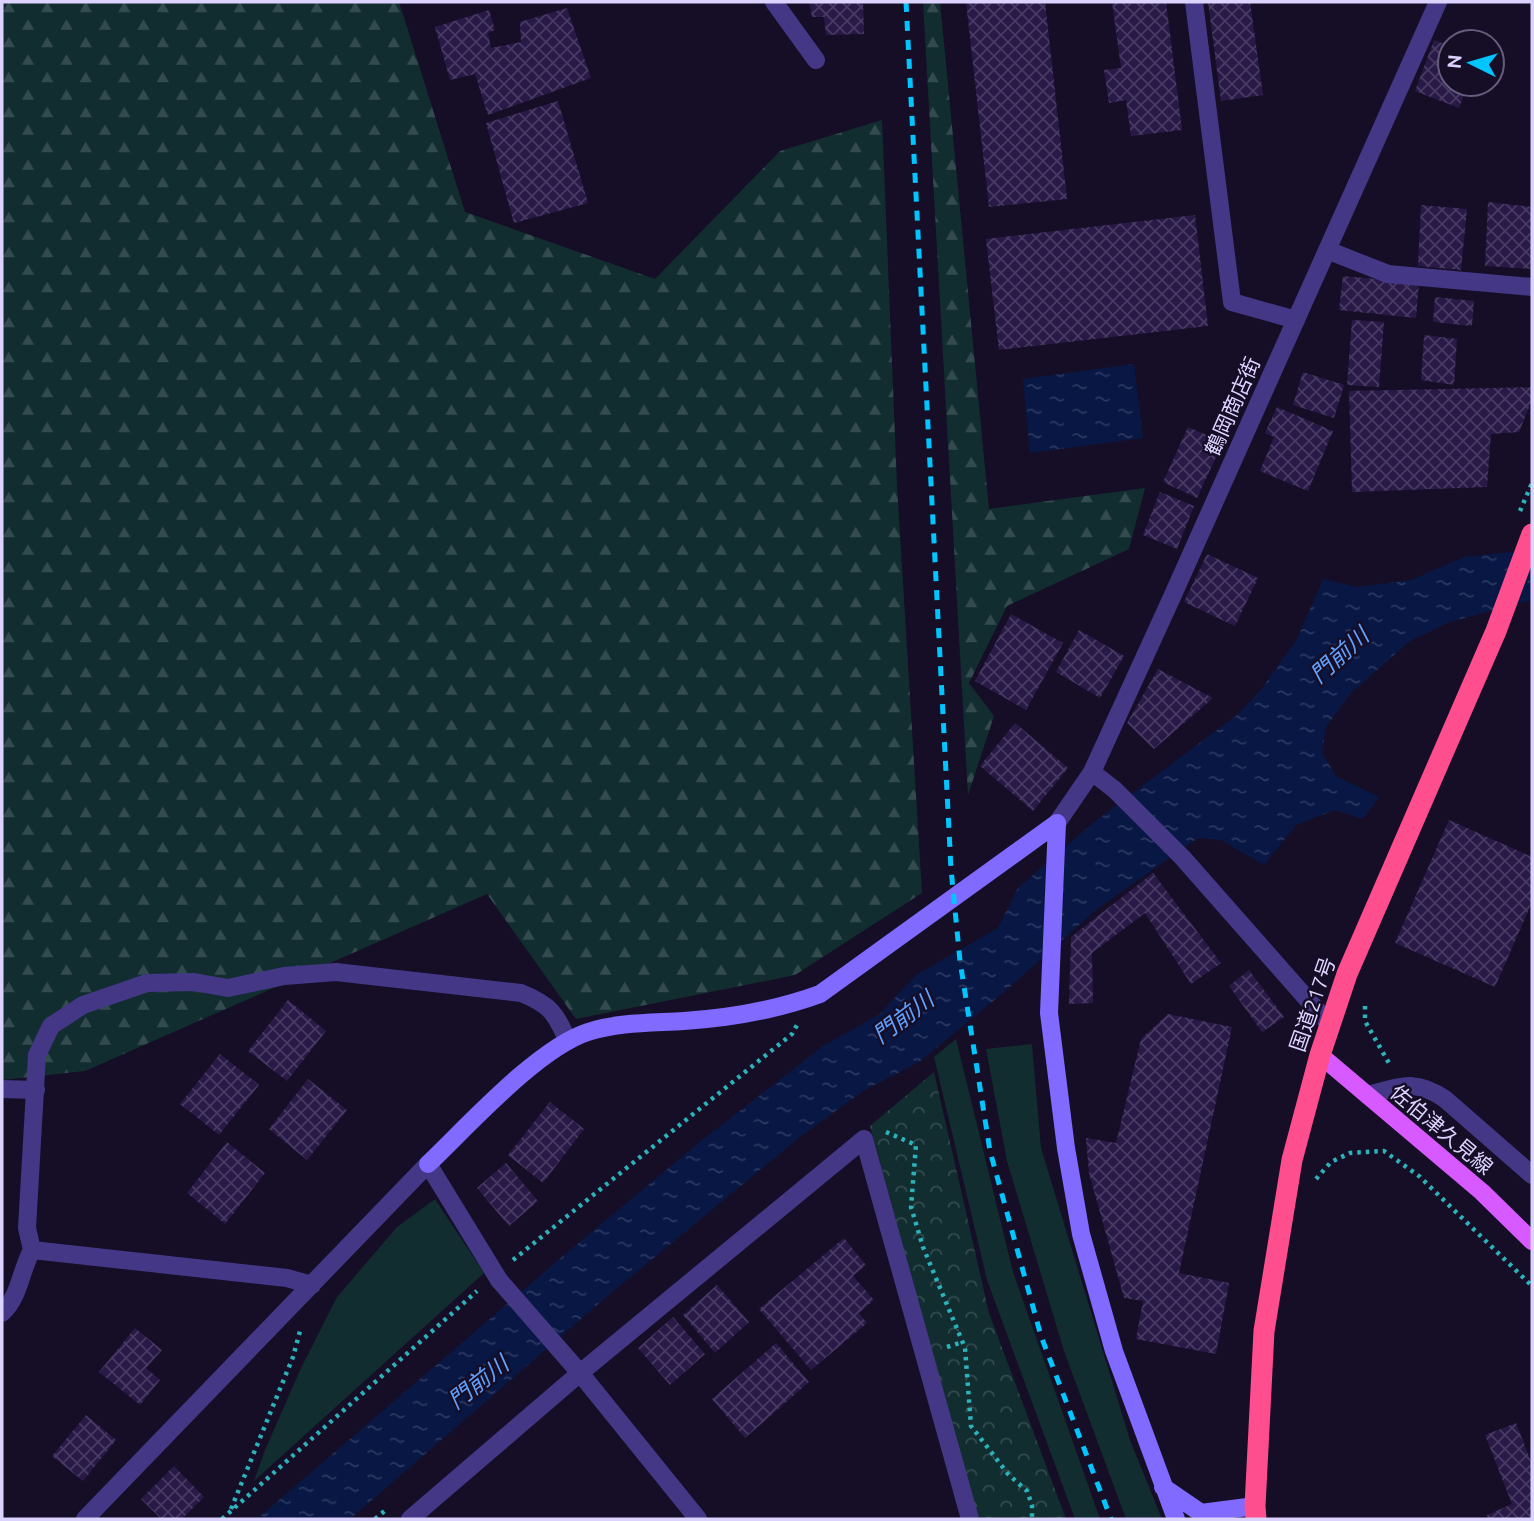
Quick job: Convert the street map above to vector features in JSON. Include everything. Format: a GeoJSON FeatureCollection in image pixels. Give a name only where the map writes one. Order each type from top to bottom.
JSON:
{"type":"FeatureCollection","features":[{"type":"Feature","properties":{"kind":"highway","name":"国道217号"},"geometry":{"type":"LineString","coordinates":[[1255,1513],[1264,1331],[1292,1160],[1320,1055],[1345,979],[1496,631],[1532,534]]}},
{"type":"Feature","properties":{"kind":"main road","name":"佐伯津久見線"},"geometry":{"type":"LineString","coordinates":[[1320,1055],[1482,1192],[1532,1241]]}},
{"type":"Feature","properties":{"kind":"street"},"geometry":{"type":"LineString","coordinates":[[774,2],[816,60]]}},
{"type":"Feature","properties":{"kind":"street"},"geometry":{"type":"LineString","coordinates":[[1194,2],[1232,302],[1296,320]]}},
{"type":"Feature","properties":{"kind":"street","name":"鶴岡商店街"},"geometry":{"type":"LineString","coordinates":[[1058,823],[1092,772],[1438,2]]}},
{"type":"Feature","properties":{"kind":"street"},"geometry":{"type":"LineString","coordinates":[[1327,250],[1388,274],[1532,287]]}},
{"type":"Feature","properties":{"kind":"street"},"geometry":{"type":"LineString","coordinates":[[1092,772],[1115,790],[1182,857],[1330,1025]]}},
{"type":"Feature","properties":{"kind":"street"},"geometry":{"type":"LineString","coordinates":[[1058,823],[1049,1013],[1066,1148],[1081,1234],[1114,1351],[1176,1519]]}},
{"type":"Feature","properties":{"kind":"street"},"geometry":{"type":"LineString","coordinates":[[85,1519],[428,1164],[534,1065],[568,1041],[589,1032],[754,1013],[820,994],[1058,823]]}},
{"type":"Feature","properties":{"kind":"street"},"geometry":{"type":"LineString","coordinates":[[2,1313],[16,1295],[25,1263],[32,1250],[27,1228],[37,1055],[51,1026],[83,1005],[147,983],[194,982],[228,988],[285,976],[336,972],[520,993],[542,1002],[558,1018],[568,1041]]}},
{"type":"Feature","properties":{"kind":"street"},"geometry":{"type":"LineString","coordinates":[[1367,1095],[1412,1084],[1429,1088],[1532,1175]]}},
{"type":"Feature","properties":{"kind":"street"},"geometry":{"type":"LineString","coordinates":[[2,1089],[36,1090]]}},
{"type":"Feature","properties":{"kind":"street"},"geometry":{"type":"LineString","coordinates":[[410,1519],[580,1373],[864,1139],[970,1519]]}},
{"type":"Feature","properties":{"kind":"street"},"geometry":{"type":"LineString","coordinates":[[428,1164],[498,1277],[698,1519]]}},
{"type":"Feature","properties":{"kind":"street"},"geometry":{"type":"LineString","coordinates":[[32,1250],[287,1278],[312,1285]]}},
{"type":"Feature","properties":{"kind":"street"},"geometry":{"type":"LineString","coordinates":[[1163,1487],[1201,1513],[1255,1513]]}},
{"type":"Feature","properties":{"kind":"path"},"geometry":{"type":"LineString","coordinates":[[222,1519],[498,1277],[792,1034],[808,998]]}},
{"type":"Feature","properties":{"kind":"path"},"geometry":{"type":"LineString","coordinates":[[864,1139],[883,1131],[916,1145],[911,1207],[923,1247],[965,1349],[971,1426],[1008,1474],[1027,1491],[1032,1506],[1032,1519]]}},
{"type":"Feature","properties":{"kind":"path"},"geometry":{"type":"LineString","coordinates":[[1315,1180],[1331,1162],[1350,1153],[1384,1151],[1419,1176],[1532,1286]]}},
{"type":"Feature","properties":{"kind":"path"},"geometry":{"type":"LineString","coordinates":[[229,1513],[293,1357],[312,1285]]}},
{"type":"Feature","properties":{"kind":"green space"},"geometry":{"type":"Polygon","coordinates":[[[2,2],[399,2],[465,212],[655,279],[780,151],[882,120],[897,485],[922,893],[795,975],[576,1019],[487,894],[85,1071],[2,1080],[2,2]]]}},
{"type":"Feature","properties":{"kind":"green space"},"geometry":{"type":"Polygon","coordinates":[[[923,2],[940,2],[989,509],[1145,488],[1129,549],[1007,606],[969,683],[994,716],[968,795],[923,2]]]}},
{"type":"Feature","properties":{"kind":"green space"},"geometry":{"type":"Polygon","coordinates":[[[956,1039],[1013,1272],[1100,1519],[1075,1519],[987,1280],[934,1057],[956,1039]]]}},
{"type":"Feature","properties":{"kind":"green space"},"geometry":{"type":"Polygon","coordinates":[[[1032,1044],[1041,1148],[1130,1440],[1162,1519],[1126,1519],[1064,1351],[1007,1161],[986,1049],[1032,1044]]]}},
{"type":"Feature","properties":{"kind":"green space"},"geometry":{"type":"Polygon","coordinates":[[[934,1072],[989,1313],[1066,1519],[978,1519],[870,1126],[934,1072]]]}},
{"type":"Feature","properties":{"kind":"green space"},"geometry":{"type":"Polygon","coordinates":[[[435,1199],[484,1273],[254,1481],[301,1368],[337,1297],[397,1227],[435,1199]]]}},
{"type":"Feature","properties":{"kind":"water"},"geometry":{"type":"Polygon","coordinates":[[[1134,364],[1143,438],[1030,453],[1023,379],[1134,364]]]}},
{"type":"Feature","properties":{"kind":"water","name":"門前川"},"geometry":{"type":"Polygon","coordinates":[[[1532,550],[1532,600],[1450,622],[1410,641],[1351,693],[1326,727],[1322,753],[1336,776],[1379,797],[1363,819],[1335,810],[1296,825],[1264,865],[1221,840],[1198,838],[1097,909],[1004,992],[919,1062],[865,1090],[801,1136],[604,1299],[350,1519],[257,1519],[701,1141],[823,1046],[880,1014],[916,975],[998,928],[1018,888],[1093,823],[1237,715],[1260,691],[1297,639],[1323,579],[1357,587],[1411,580],[1464,557],[1532,550]]]}},
{"type":"Feature","properties":{"kind":"building"},"geometry":{"type":"Polygon","coordinates":[[[809,2],[863,2],[864,34],[826,35],[824,17],[812,17],[809,2]]]}},
{"type":"Feature","properties":{"kind":"building"},"geometry":{"type":"Polygon","coordinates":[[[966,2],[1045,2],[1067,199],[989,207],[966,2]]]}},
{"type":"Feature","properties":{"kind":"building"},"geometry":{"type":"Polygon","coordinates":[[[1112,2],[1166,2],[1182,130],[1131,136],[1126,100],[1109,103],[1104,70],[1121,68],[1112,2]]]}},
{"type":"Feature","properties":{"kind":"building"},"geometry":{"type":"Polygon","coordinates":[[[1208,2],[1250,2],[1263,95],[1221,101],[1208,2]]]}},
{"type":"Feature","properties":{"kind":"building"},"geometry":{"type":"Polygon","coordinates":[[[567,8],[591,78],[488,115],[475,74],[450,80],[435,27],[489,10],[495,30],[488,33],[491,48],[521,42],[520,22],[567,8]]]}},
{"type":"Feature","properties":{"kind":"building"},"geometry":{"type":"Polygon","coordinates":[[[1434,40],[1436,41],[1436,98],[1463,98],[1459,108],[1415,91],[1434,40]]]}},
{"type":"Feature","properties":{"kind":"building"},"geometry":{"type":"Polygon","coordinates":[[[558,101],[588,203],[514,223],[486,123],[558,101]]]}},
{"type":"Feature","properties":{"kind":"building"},"geometry":{"type":"Polygon","coordinates":[[[1488,202],[1532,207],[1532,269],[1485,266],[1488,202]]]}},
{"type":"Feature","properties":{"kind":"building"},"geometry":{"type":"Polygon","coordinates":[[[1421,205],[1467,209],[1461,270],[1418,266],[1421,205]]]}},
{"type":"Feature","properties":{"kind":"building"},"geometry":{"type":"Polygon","coordinates":[[[1195,215],[1208,326],[999,350],[986,239],[1195,215]]]}},
{"type":"Feature","properties":{"kind":"building"},"geometry":{"type":"Polygon","coordinates":[[[1343,276],[1419,283],[1416,318],[1339,310],[1343,276]]]}},
{"type":"Feature","properties":{"kind":"building"},"geometry":{"type":"Polygon","coordinates":[[[1435,297],[1474,301],[1472,326],[1433,322],[1435,297]]]}},
{"type":"Feature","properties":{"kind":"building"},"geometry":{"type":"Polygon","coordinates":[[[1352,320],[1384,322],[1379,387],[1347,385],[1352,320]]]}},
{"type":"Feature","properties":{"kind":"building"},"geometry":{"type":"Polygon","coordinates":[[[1424,335],[1457,339],[1454,385],[1421,380],[1424,335]]]}},
{"type":"Feature","properties":{"kind":"building"},"geometry":{"type":"Polygon","coordinates":[[[1303,372],[1344,385],[1334,418],[1293,405],[1303,372]]]}},
{"type":"Feature","properties":{"kind":"building"},"geometry":{"type":"Polygon","coordinates":[[[1532,387],[1532,400],[1519,432],[1491,434],[1487,487],[1352,492],[1349,391],[1532,387]]]}},
{"type":"Feature","properties":{"kind":"building"},"geometry":{"type":"Polygon","coordinates":[[[1277,407],[1333,431],[1308,491],[1260,471],[1274,437],[1265,433],[1277,407]]]}},
{"type":"Feature","properties":{"kind":"building"},"geometry":{"type":"Polygon","coordinates":[[[1188,427],[1223,442],[1197,498],[1163,482],[1188,427]]]}},
{"type":"Feature","properties":{"kind":"building"},"geometry":{"type":"Polygon","coordinates":[[[1160,492],[1194,506],[1177,549],[1143,535],[1160,492]]]}},
{"type":"Feature","properties":{"kind":"building"},"geometry":{"type":"Polygon","coordinates":[[[1207,554],[1258,578],[1235,626],[1184,602],[1207,554]]]}},
{"type":"Feature","properties":{"kind":"building"},"geometry":{"type":"Polygon","coordinates":[[[1011,614],[1063,643],[1026,710],[975,681],[1011,614]]]}},
{"type":"Feature","properties":{"kind":"building"},"geometry":{"type":"Polygon","coordinates":[[[1079,630],[1124,656],[1100,698],[1056,672],[1079,630]]]}},
{"type":"Feature","properties":{"kind":"building"},"geometry":{"type":"Polygon","coordinates":[[[1158,669],[1213,698],[1154,749],[1127,723],[1158,669]]]}},
{"type":"Feature","properties":{"kind":"building"},"geometry":{"type":"Polygon","coordinates":[[[1015,723],[1068,768],[1033,811],[980,766],[1015,723]]]}},
{"type":"Feature","properties":{"kind":"building"},"geometry":{"type":"Polygon","coordinates":[[[1449,820],[1532,857],[1532,902],[1495,987],[1395,943],[1449,820]]]}},
{"type":"Feature","properties":{"kind":"building"},"geometry":{"type":"Polygon","coordinates":[[[1153,873],[1221,963],[1191,984],[1145,913],[1092,953],[1093,1003],[1069,1004],[1071,937],[1153,873]]]}},
{"type":"Feature","properties":{"kind":"building"},"geometry":{"type":"Polygon","coordinates":[[[1249,970],[1284,1017],[1262,1032],[1229,986],[1249,970]]]}},
{"type":"Feature","properties":{"kind":"building"},"geometry":{"type":"Polygon","coordinates":[[[288,1000],[326,1031],[287,1081],[248,1051],[288,1000]]]}},
{"type":"Feature","properties":{"kind":"building"},"geometry":{"type":"Polygon","coordinates":[[[1168,1014],[1232,1027],[1179,1273],[1229,1283],[1216,1354],[1136,1339],[1143,1301],[1124,1298],[1089,1173],[1086,1138],[1116,1143],[1141,1039],[1168,1014]]]}},
{"type":"Feature","properties":{"kind":"building"},"geometry":{"type":"Polygon","coordinates":[[[220,1054],[259,1085],[219,1135],[180,1104],[220,1054]]]}},
{"type":"Feature","properties":{"kind":"building"},"geometry":{"type":"Polygon","coordinates":[[[308,1079],[347,1110],[307,1160],[269,1129],[308,1079]]]}},
{"type":"Feature","properties":{"kind":"building"},"geometry":{"type":"Polygon","coordinates":[[[550,1102],[584,1129],[543,1183],[508,1155],[550,1102]]]}},
{"type":"Feature","properties":{"kind":"building"},"geometry":{"type":"Polygon","coordinates":[[[227,1142],[265,1173],[225,1224],[187,1193],[227,1142]]]}},
{"type":"Feature","properties":{"kind":"building"},"geometry":{"type":"Polygon","coordinates":[[[506,1163],[538,1201],[509,1226],[477,1188],[506,1163]]]}},
{"type":"Feature","properties":{"kind":"building"},"geometry":{"type":"Polygon","coordinates":[[[844,1238],[866,1265],[853,1276],[874,1300],[859,1313],[867,1323],[811,1370],[759,1309],[844,1238]]]}},
{"type":"Feature","properties":{"kind":"building"},"geometry":{"type":"Polygon","coordinates":[[[717,1285],[749,1322],[715,1353],[683,1315],[717,1285]]]}},
{"type":"Feature","properties":{"kind":"building"},"geometry":{"type":"Polygon","coordinates":[[[673,1317],[705,1354],[670,1385],[638,1348],[673,1317]]]}},
{"type":"Feature","properties":{"kind":"building"},"geometry":{"type":"Polygon","coordinates":[[[135,1328],[162,1350],[146,1368],[160,1380],[140,1405],[99,1372],[135,1328]]]}},
{"type":"Feature","properties":{"kind":"building"},"geometry":{"type":"Polygon","coordinates":[[[776,1343],[809,1382],[745,1438],[712,1399],[776,1343]]]}},
{"type":"Feature","properties":{"kind":"building"},"geometry":{"type":"Polygon","coordinates":[[[86,1415],[116,1440],[83,1481],[52,1456],[86,1415]]]}},
{"type":"Feature","properties":{"kind":"building"},"geometry":{"type":"Polygon","coordinates":[[[1516,1423],[1532,1464],[1532,1519],[1488,1519],[1487,1515],[1512,1504],[1485,1435],[1516,1423]]]}},
{"type":"Feature","properties":{"kind":"building"},"geometry":{"type":"Polygon","coordinates":[[[174,1466],[204,1497],[182,1519],[161,1519],[141,1499],[174,1466]]]}},
{"type":"Feature","properties":{"kind":"railway"},"geometry":{"type":"LineString","coordinates":[[906,2],[951,869],[960,961],[990,1151],[1041,1336],[1111,1519]]}}]}
